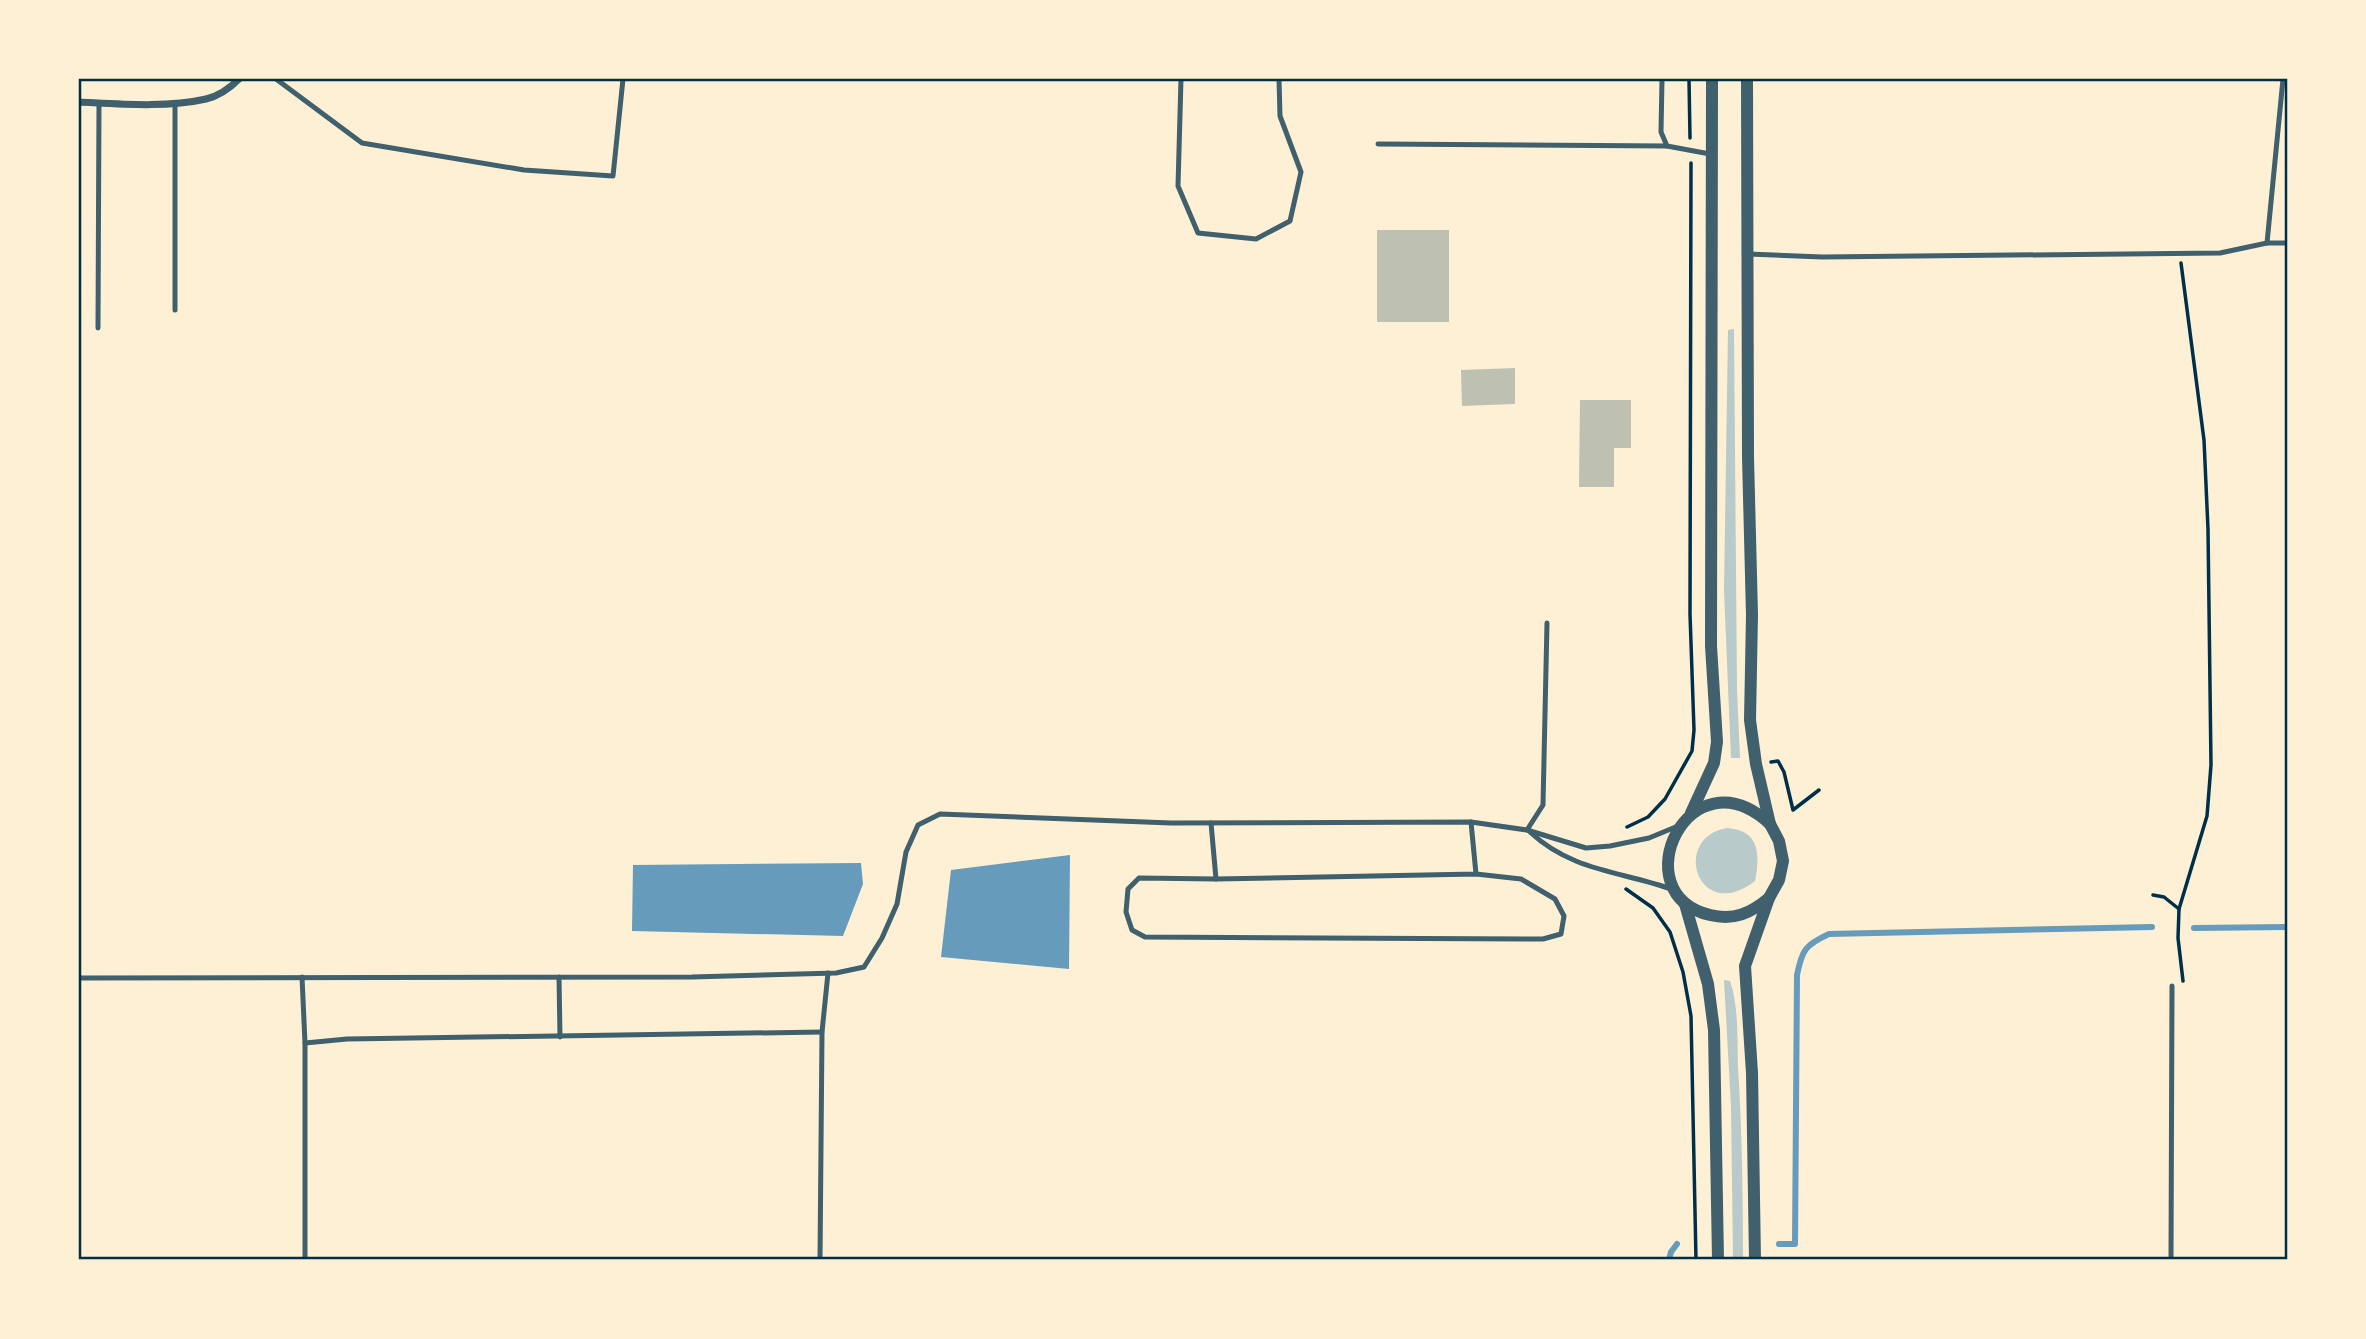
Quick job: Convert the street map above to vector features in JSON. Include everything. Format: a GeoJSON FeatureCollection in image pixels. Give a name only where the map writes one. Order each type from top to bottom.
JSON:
{"type":"FeatureCollection","features":[{"type":"Feature","properties":{"kind":"street"},"geometry":{"type":"LineString","coordinates":[[79,102],[175,103],[209,99],[230,88],[239,79]]}},
{"type":"Feature","properties":{"kind":"street"},"geometry":{"type":"LineString","coordinates":[[1712,79],[1711,646],[1717,742],[1714,763],[1691,813],[1679,825],[1668,850],[1668,864],[1670,878],[1685,904],[1708,984],[1714,1030],[1718,1260]]}},
{"type":"Feature","properties":{"kind":"street"},"geometry":{"type":"LineString","coordinates":[[1747,79],[1752,615],[1750,720],[1756,764],[1770,824],[1779,841],[1783,861],[1779,880],[1769,898],[1745,966],[1752,1073],[1755,1260]]}},
{"type":"Feature","properties":{"kind":"street"},"geometry":{"type":"LineString","coordinates":[[1691,813],[1707,806],[1732,803],[1757,812],[1770,824]]}},
{"type":"Feature","properties":{"kind":"street"},"geometry":{"type":"LineString","coordinates":[[1685,904],[1703,914],[1738,917],[1755,910],[1769,898]]}},
{"type":"Feature","properties":{"kind":"lane"},"geometry":{"type":"LineString","coordinates":[[275,79],[362,144],[524,170],[613,176],[623,79]]}},
{"type":"Feature","properties":{"kind":"lane"},"geometry":{"type":"LineString","coordinates":[[1181,79],[1178,186],[1198,233],[1256,239],[1290,220],[1301,172],[1280,116],[1279,79]]}},
{"type":"Feature","properties":{"kind":"lane"},"geometry":{"type":"LineString","coordinates":[[1662,79],[1661,132],[1667,146]]}},
{"type":"Feature","properties":{"kind":"lane"},"geometry":{"type":"LineString","coordinates":[[2267,243],[2283,79]]}},
{"type":"Feature","properties":{"kind":"lane"},"geometry":{"type":"LineString","coordinates":[[98,328],[99,103]]}},
{"type":"Feature","properties":{"kind":"lane"},"geometry":{"type":"LineString","coordinates":[[175,103],[175,310]]}},
{"type":"Feature","properties":{"kind":"lane"},"geometry":{"type":"LineString","coordinates":[[1378,144],[1667,146],[1713,154]]}},
{"type":"Feature","properties":{"kind":"lane"},"geometry":{"type":"LineString","coordinates":[[1748,254],[1822,257],[2220,253],[2267,243],[2287,243]]}},
{"type":"Feature","properties":{"kind":"lane"},"geometry":{"type":"LineString","coordinates":[[1527,830],[1543,805],[1547,622]]}},
{"type":"Feature","properties":{"kind":"lane"},"geometry":{"type":"LineString","coordinates":[[79,978],[692,977],[828,973],[864,967],[883,938],[897,904],[906,852],[918,825],[940,814],[1211,823],[1471,822],[1527,830],[1586,848],[1648,838],[1679,825]]}},
{"type":"Feature","properties":{"kind":"lane"},"geometry":{"type":"LineString","coordinates":[[1471,822],[1476,874]]}},
{"type":"Feature","properties":{"kind":"lane"},"geometry":{"type":"LineString","coordinates":[[1211,823],[1216,879]]}},
{"type":"Feature","properties":{"kind":"lane"},"geometry":{"type":"LineString","coordinates":[[1527,830],[1548,849],[1584,865],[1676,891]]}},
{"type":"Feature","properties":{"kind":"lane"},"geometry":{"type":"LineString","coordinates":[[1476,874],[1521,879],[1555,899],[1564,916],[1561,934],[1543,939],[1145,937],[1132,930],[1126,912],[1128,889],[1139,878],[1476,874]]}},
{"type":"Feature","properties":{"kind":"lane"},"geometry":{"type":"LineString","coordinates":[[820,1260],[822,1032],[828,973]]}},
{"type":"Feature","properties":{"kind":"lane"},"geometry":{"type":"LineString","coordinates":[[302,977],[305,1043],[305,1260]]}},
{"type":"Feature","properties":{"kind":"lane"},"geometry":{"type":"LineString","coordinates":[[559,977],[561,1037]]}},
{"type":"Feature","properties":{"kind":"lane"},"geometry":{"type":"LineString","coordinates":[[2171,1260],[2172,986]]}},
{"type":"Feature","properties":{"kind":"lane"},"geometry":{"type":"LineString","coordinates":[[305,1043],[347,1038],[822,1032]]}},
{"type":"Feature","properties":{"kind":"path"},"geometry":{"type":"LineString","coordinates":[[1627,827],[1648,817],[1665,799],[1692,751],[1694,730],[1690,614],[1689,79]]}},
{"type":"Feature","properties":{"kind":"path"},"geometry":{"type":"LineString","coordinates":[[2180,253],[2204,440],[2211,765],[2207,816],[2179,909],[2178,939],[2184,986]]}},
{"type":"Feature","properties":{"kind":"path"},"geometry":{"type":"LineString","coordinates":[[1793,810],[1819,790]]}},
{"type":"Feature","properties":{"kind":"path"},"geometry":{"type":"LineString","coordinates":[[1626,889],[1653,908],[1670,932],[1683,972],[1691,1016],[1696,1260]]}},
{"type":"Feature","properties":{"kind":"path"},"geometry":{"type":"LineString","coordinates":[[2153,895],[2164,897],[2179,909]]}},
{"type":"Feature","properties":{"kind":"shaded area"},"geometry":{"type":"Polygon","coordinates":[[[1734,329],[1740,758],[1731,758],[1724,591],[1728,330],[1734,329]]]}},
{"type":"Feature","properties":{"kind":"shaded area"},"geometry":{"type":"Polygon","coordinates":[[[1727,828],[1746,833],[1752,839],[1757,853],[1757,871],[1755,881],[1735,892],[1719,893],[1706,886],[1698,875],[1696,861],[1699,847],[1710,835],[1727,828]]]}},
{"type":"Feature","properties":{"kind":"shaded area"},"geometry":{"type":"Polygon","coordinates":[[[1724,980],[1730,981],[1737,1023],[1743,1260],[1733,1260],[1731,1107],[1724,980]]]}},
{"type":"Feature","properties":{"kind":"water"},"geometry":{"type":"Polygon","coordinates":[[[1070,855],[1069,969],[941,957],[951,870],[1070,855]]]}},
{"type":"Feature","properties":{"kind":"water"},"geometry":{"type":"Polygon","coordinates":[[[861,863],[863,884],[843,936],[632,931],[633,865],[861,863]]]}},
{"type":"Feature","properties":{"kind":"building"},"geometry":{"type":"Polygon","coordinates":[[[1377,230],[1449,230],[1449,322],[1377,322],[1377,230]]]}},
{"type":"Feature","properties":{"kind":"building"},"geometry":{"type":"Polygon","coordinates":[[[1515,368],[1515,404],[1462,406],[1461,370],[1515,368]]]}},
{"type":"Feature","properties":{"kind":"building"},"geometry":{"type":"Polygon","coordinates":[[[1580,400],[1631,400],[1631,448],[1614,448],[1614,487],[1579,487],[1580,400]]]}},
{"type":"Feature","properties":{"kind":"waterway"},"geometry":{"type":"LineString","coordinates":[[1779,1244],[1795,1244],[1797,975],[1803,954],[1810,945],[1829,934],[2152,927]]}},
{"type":"Feature","properties":{"kind":"waterway"},"geometry":{"type":"LineString","coordinates":[[2194,928],[2287,927]]}},
{"type":"Feature","properties":{"kind":"waterway"},"geometry":{"type":"LineString","coordinates":[[1669,1260],[1677,1244]]}}]}
